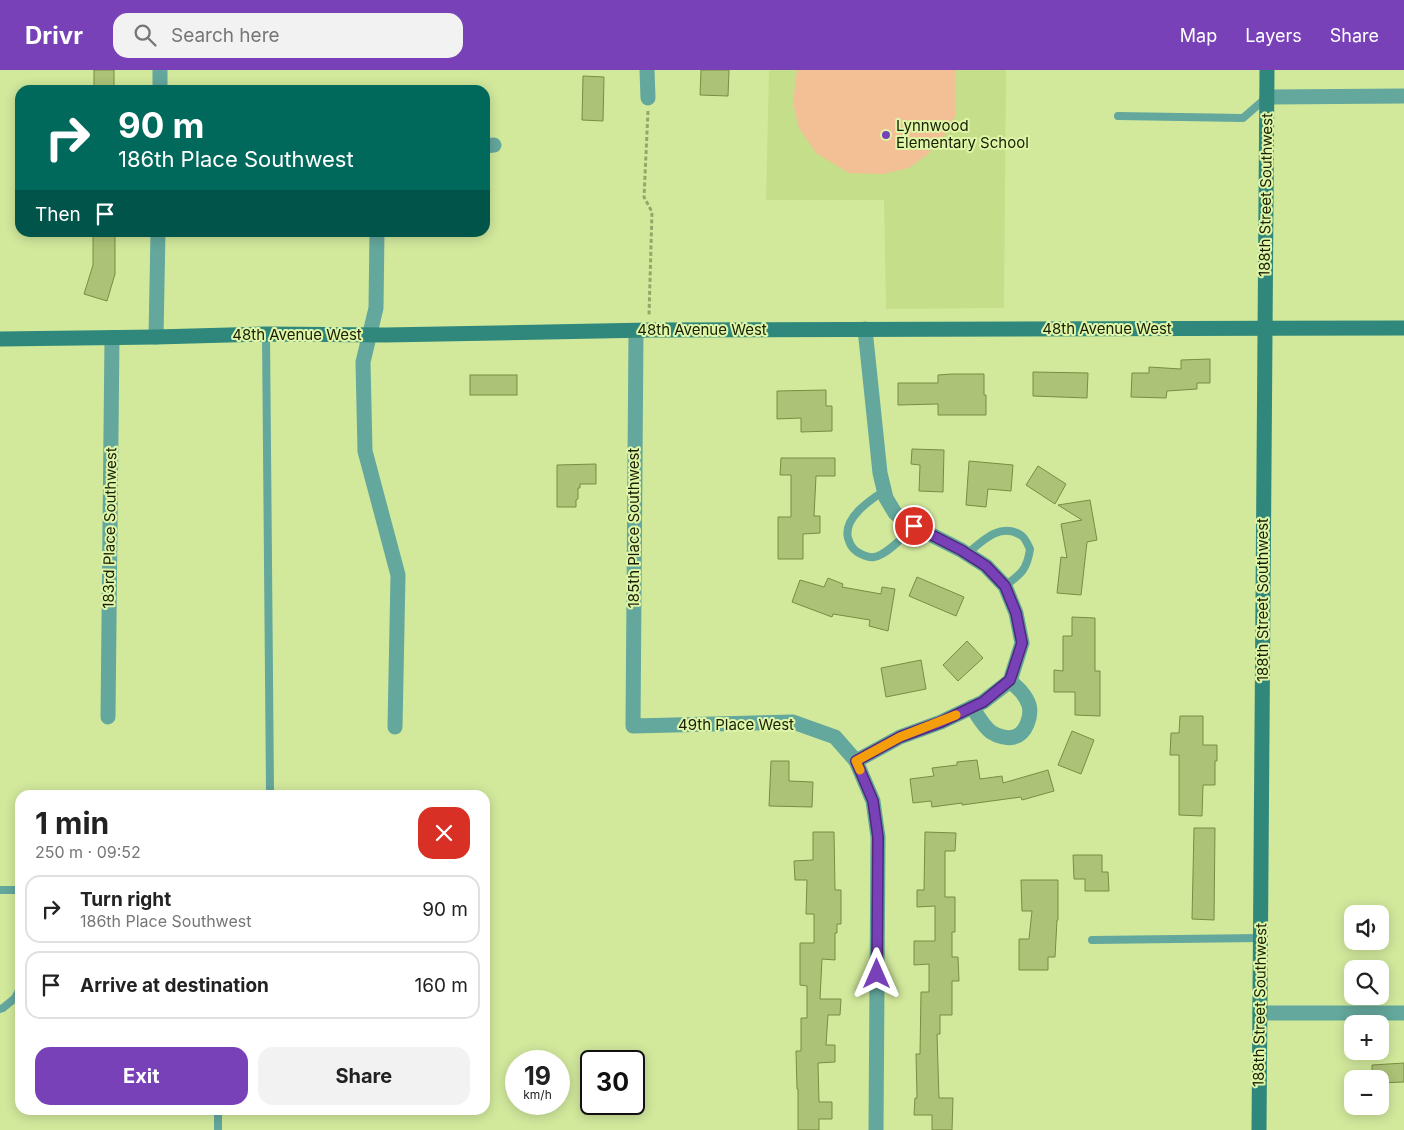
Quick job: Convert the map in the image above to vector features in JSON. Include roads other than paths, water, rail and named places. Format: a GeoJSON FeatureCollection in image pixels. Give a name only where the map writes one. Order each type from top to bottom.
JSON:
{"type":"FeatureCollection","features":[{"type":"Feature","properties":{"kind":"street"},"geometry":{"type":"LineString","coordinates":[[160,70],[160,85]]}},
{"type":"Feature","properties":{"kind":"street"},"geometry":{"type":"LineString","coordinates":[[647,70],[648,98]]}},
{"type":"Feature","properties":{"kind":"street","name":"188th Street Southwest"},"geometry":{"type":"LineString","coordinates":[[1259,1130],[1267,70]]}},
{"type":"Feature","properties":{"kind":"street"},"geometry":{"type":"LineString","coordinates":[[1267,97],[1404,96]]}},
{"type":"Feature","properties":{"kind":"street"},"geometry":{"type":"LineString","coordinates":[[156,337],[158,237]]}},
{"type":"Feature","properties":{"kind":"street"},"geometry":{"type":"LineString","coordinates":[[377,237],[376,308],[363,362],[365,451],[398,575],[395,727]]}},
{"type":"Feature","properties":{"kind":"street","name":"48th Avenue West"},"geometry":{"type":"LineString","coordinates":[[0,339],[266,334],[865,329],[1404,328]]}},
{"type":"Feature","properties":{"kind":"street"},"geometry":{"type":"LineString","coordinates":[[856,761],[900,737],[941,722],[983,702],[1010,680],[1022,643],[1016,613],[1005,586],[986,566],[906,522],[895,513],[886,498],[880,473],[865,329]]}},
{"type":"Feature","properties":{"kind":"street","name":"185th Place Southwest"},"geometry":{"type":"LineString","coordinates":[[633,726],[643,331]]}},
{"type":"Feature","properties":{"kind":"street","name":"183rd Place Southwest"},"geometry":{"type":"LineString","coordinates":[[108,717],[112,338]]}},
{"type":"Feature","properties":{"kind":"street"},"geometry":{"type":"LineString","coordinates":[[972,708],[992,733],[1003,737],[1014,737],[1024,730],[1029,718],[1029,706],[1022,692],[1010,680]]}},
{"type":"Feature","properties":{"kind":"street","name":"49th Place West"},"geometry":{"type":"LineString","coordinates":[[633,726],[793,722],[835,737],[856,761],[873,801],[878,837],[876,1130]]}},
{"type":"Feature","properties":{"kind":"street"},"geometry":{"type":"LineString","coordinates":[[1260,1012],[1404,1012]]}},
{"type":"Feature","properties":{"kind":"lane"},"geometry":{"type":"LineString","coordinates":[[1118,116],[1243,118],[1267,97]]}},
{"type":"Feature","properties":{"kind":"lane"},"geometry":{"type":"LineString","coordinates":[[266,334],[270,790]]}},
{"type":"Feature","properties":{"kind":"lane"},"geometry":{"type":"LineString","coordinates":[[884,491],[866,503],[852,519],[847,533],[851,547],[861,555],[874,557],[888,550],[914,526]]}},
{"type":"Feature","properties":{"kind":"lane"},"geometry":{"type":"LineString","coordinates":[[967,554],[990,535],[1008,530],[1023,536],[1030,549],[1028,563],[1018,576],[1005,586]]}},
{"type":"Feature","properties":{"kind":"lane"},"geometry":{"type":"LineString","coordinates":[[0,890],[15,890]]}},
{"type":"Feature","properties":{"kind":"lane"},"geometry":{"type":"LineString","coordinates":[[1092,940],[1261,938]]}},
{"type":"Feature","properties":{"kind":"lane"},"geometry":{"type":"LineString","coordinates":[[0,1008],[3,1008],[15,998]]}},
{"type":"Feature","properties":{"kind":"lane"},"geometry":{"type":"LineString","coordinates":[[218,1115],[218,1130]]}},
{"type":"Feature","properties":{"kind":"place","name":"Lynnwood Elementary School"},"geometry":{"type":"Point","coordinates":[886,135]}}]}
